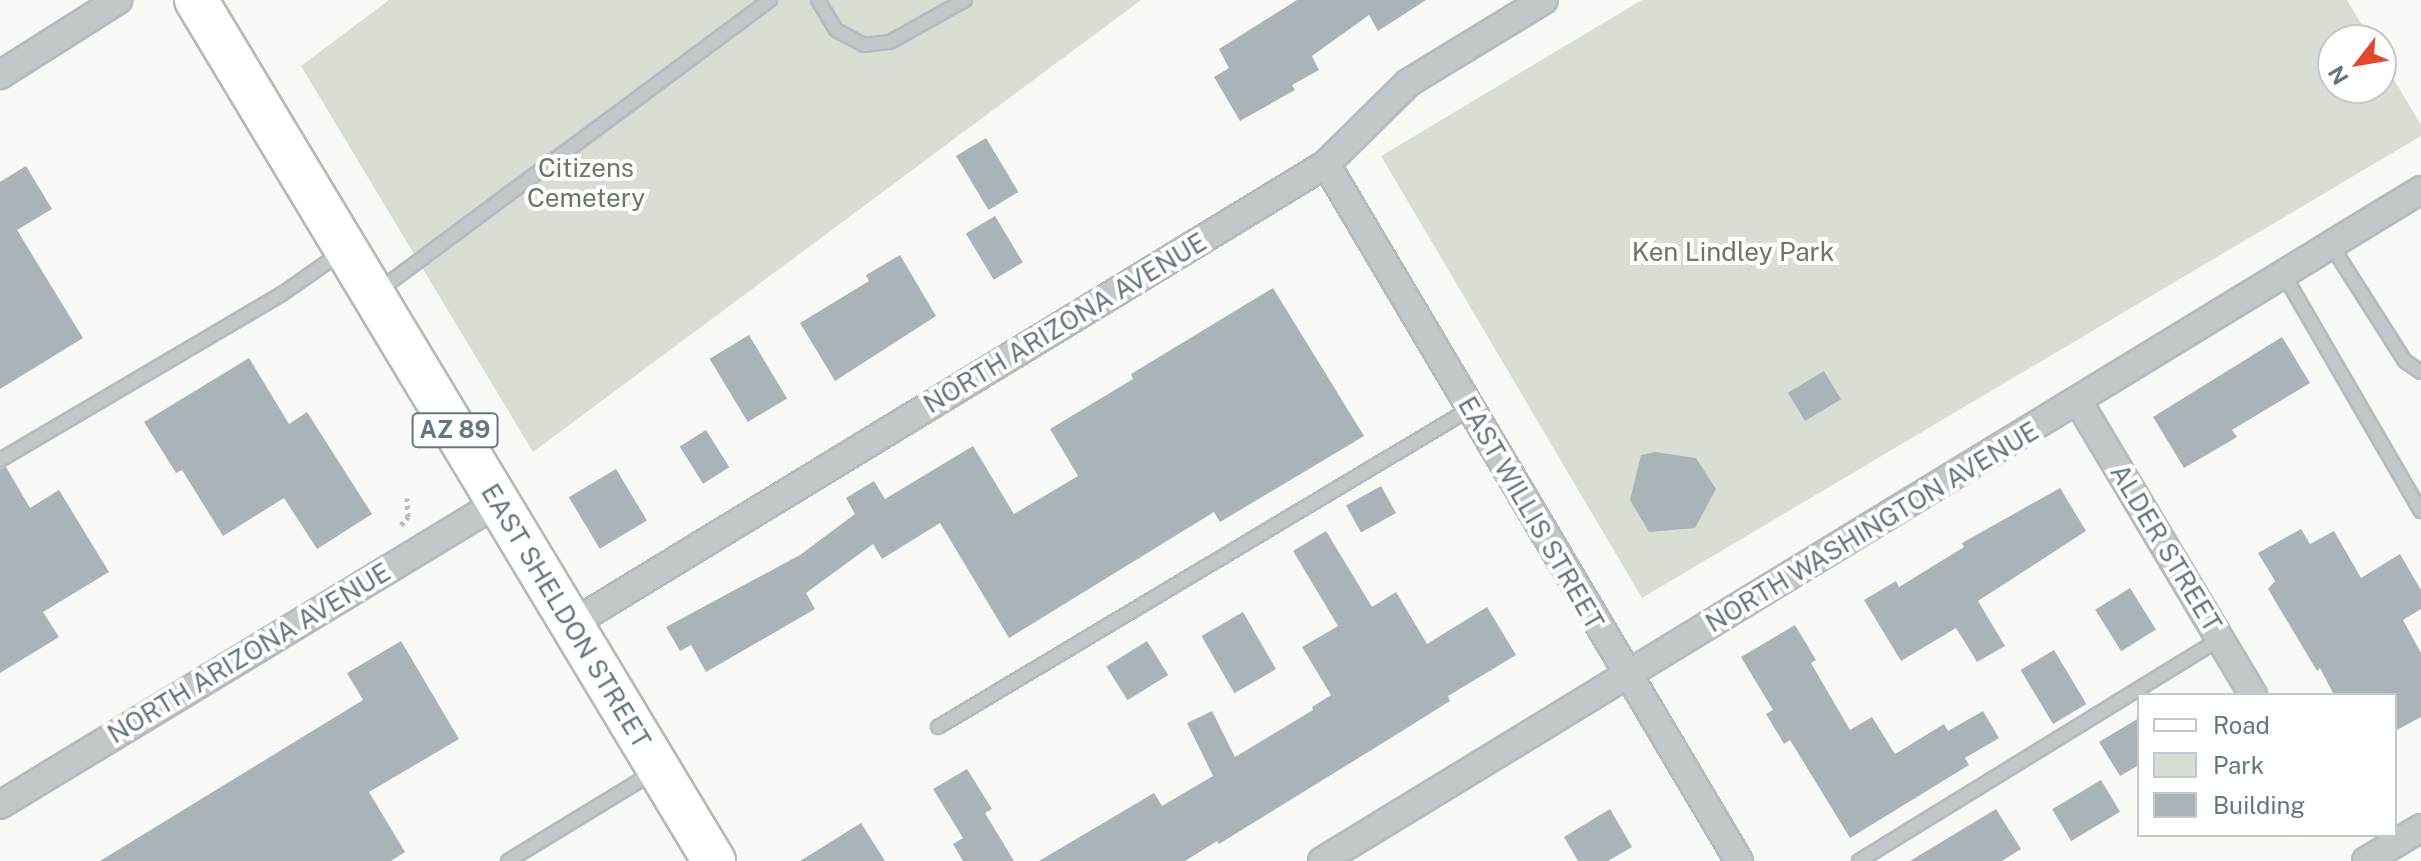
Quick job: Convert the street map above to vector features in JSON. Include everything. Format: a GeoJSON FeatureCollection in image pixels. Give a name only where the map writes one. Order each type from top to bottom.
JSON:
{"type":"FeatureCollection","features":[{"type":"Feature","properties":{"kind":"main road","name":"EAST SHELDON STREET"},"geometry":{"type":"LineString","coordinates":[[196,0],[714,861]]}},
{"type":"Feature","properties":{"kind":"street"},"geometry":{"type":"LineString","coordinates":[[0,75],[118,0]]}},
{"type":"Feature","properties":{"kind":"street","name":"NORTH ARIZONA AVENUE"},"geometry":{"type":"LineString","coordinates":[[570,625],[1326,164],[1408,83],[1544,0]]}},
{"type":"Feature","properties":{"kind":"street","name":"EAST WILLIS STREET"},"geometry":{"type":"LineString","coordinates":[[1326,164],[1626,676],[1739,861]]}},
{"type":"Feature","properties":{"kind":"street","name":"NORTH WASHINGTON AVENUE"},"geometry":{"type":"LineString","coordinates":[[1322,861],[2421,190]]}},
{"type":"Feature","properties":{"kind":"street","name":"ALDER STREET"},"geometry":{"type":"LineString","coordinates":[[2078,401],[2252,693]]}},
{"type":"Feature","properties":{"kind":"street","name":"NORTH ARIZONA AVENUE"},"geometry":{"type":"LineString","coordinates":[[0,805],[499,502]]}},
{"type":"Feature","properties":{"kind":"street"},"geometry":{"type":"LineString","coordinates":[[2366,861],[2421,828]]}},
{"type":"Feature","properties":{"kind":"lane"},"geometry":{"type":"LineString","coordinates":[[372,295],[770,0]]}},
{"type":"Feature","properties":{"kind":"lane"},"geometry":{"type":"LineString","coordinates":[[818,0],[836,30],[864,45],[890,42],[965,0]]}},
{"type":"Feature","properties":{"kind":"lane"},"geometry":{"type":"LineString","coordinates":[[2331,245],[2405,361],[2421,372]]}},
{"type":"Feature","properties":{"kind":"lane"},"geometry":{"type":"LineString","coordinates":[[0,460],[282,294],[345,251]]}},
{"type":"Feature","properties":{"kind":"lane"},"geometry":{"type":"LineString","coordinates":[[2284,275],[2421,511]]}},
{"type":"Feature","properties":{"kind":"lane"},"geometry":{"type":"LineString","coordinates":[[938,727],[1470,409]]}},
{"type":"Feature","properties":{"kind":"lane"},"geometry":{"type":"LineString","coordinates":[[1859,861],[2220,639]]}},
{"type":"Feature","properties":{"kind":"lane"},"geometry":{"type":"LineString","coordinates":[[508,861],[658,769]]}},
{"type":"Feature","properties":{"kind":"path"},"geometry":{"type":"LineString","coordinates":[[396,530],[408,517],[407,498]]}},
{"type":"Feature","properties":{"kind":"green space","name":"Citizens Cemetery"},"geometry":{"type":"Polygon","coordinates":[[[389,0],[1141,0],[533,452],[301,66],[389,0]]]}},
{"type":"Feature","properties":{"kind":"green space","name":"Ken Lindley Park"},"geometry":{"type":"Polygon","coordinates":[[[1642,0],[2347,0],[2361,24],[2317,24],[2317,104],[2397,104],[2397,85],[2421,125],[2421,136],[1642,598],[1381,156],[1642,0]]]}},
{"type":"Feature","properties":{"kind":"building"},"geometry":{"type":"Polygon","coordinates":[[[1297,0],[1426,0],[1378,31],[1369,15],[1312,56],[1319,70],[1292,85],[1295,90],[1240,121],[1214,77],[1229,68],[1219,49],[1297,0]]]}},
{"type":"Feature","properties":{"kind":"building"},"geometry":{"type":"Polygon","coordinates":[[[986,138],[1018,192],[988,210],[956,156],[986,138]]]}},
{"type":"Feature","properties":{"kind":"building"},"geometry":{"type":"Polygon","coordinates":[[[26,166],[52,209],[17,230],[83,338],[0,389],[0,182],[26,166]]]}},
{"type":"Feature","properties":{"kind":"building"},"geometry":{"type":"Polygon","coordinates":[[[995,216],[1023,262],[994,280],[966,234],[995,216]]]}},
{"type":"Feature","properties":{"kind":"building"},"geometry":{"type":"Polygon","coordinates":[[[900,255],[936,316],[835,381],[800,323],[869,281],[866,275],[900,255]]]}},
{"type":"Feature","properties":{"kind":"building"},"geometry":{"type":"Polygon","coordinates":[[[1273,288],[1364,436],[1220,522],[1214,512],[1009,638],[940,523],[882,559],[873,544],[806,593],[815,609],[706,672],[691,645],[680,651],[666,627],[800,555],[855,514],[846,498],[874,481],[885,499],[973,446],[1014,514],[1078,476],[1050,429],[1133,379],[1131,374],[1273,288]]]}},
{"type":"Feature","properties":{"kind":"building"},"geometry":{"type":"Polygon","coordinates":[[[749,335],[787,398],[748,422],[710,359],[749,335]]]}},
{"type":"Feature","properties":{"kind":"building"},"geometry":{"type":"Polygon","coordinates":[[[2282,337],[2310,383],[2232,430],[2237,437],[2184,468],[2153,417],[2282,337]]]}},
{"type":"Feature","properties":{"kind":"building"},"geometry":{"type":"Polygon","coordinates":[[[249,358],[289,424],[307,412],[372,514],[317,549],[284,498],[223,536],[182,470],[176,473],[144,422],[249,358]]]}},
{"type":"Feature","properties":{"kind":"building"},"geometry":{"type":"Polygon","coordinates":[[[1824,371],[1841,399],[1805,421],[1788,393],[1824,371]]]}},
{"type":"Feature","properties":{"kind":"building"},"geometry":{"type":"Polygon","coordinates":[[[706,430],[729,467],[703,484],[680,446],[706,430]]]}},
{"type":"Feature","properties":{"kind":"building"},"geometry":{"type":"Polygon","coordinates":[[[1655,452],[1696,458],[1716,489],[1695,528],[1649,532],[1630,500],[1641,455],[1655,452]]]}},
{"type":"Feature","properties":{"kind":"building"},"geometry":{"type":"Polygon","coordinates":[[[6,467],[30,508],[59,490],[109,572],[43,612],[59,637],[0,673],[0,469],[6,467]]]}},
{"type":"Feature","properties":{"kind":"building"},"geometry":{"type":"Polygon","coordinates":[[[616,469],[647,520],[600,549],[569,497],[616,469]]]}},
{"type":"Feature","properties":{"kind":"building"},"geometry":{"type":"Polygon","coordinates":[[[1381,486],[1396,513],[1361,533],[1346,505],[1381,486]]]}},
{"type":"Feature","properties":{"kind":"building"},"geometry":{"type":"Polygon","coordinates":[[[2060,488],[2086,531],[1978,601],[2005,646],[1977,662],[1956,628],[1901,661],[1864,600],[1896,581],[1899,587],[1964,547],[1962,543],[2060,488]]]}},
{"type":"Feature","properties":{"kind":"building"},"geometry":{"type":"Polygon","coordinates":[[[2301,529],[2310,544],[2334,531],[2361,578],[2400,554],[2421,590],[2421,609],[2403,620],[2421,653],[2421,717],[2397,730],[2397,693],[2333,693],[2268,589],[2275,581],[2258,553],[2301,529]]]}},
{"type":"Feature","properties":{"kind":"building"},"geometry":{"type":"Polygon","coordinates":[[[1326,531],[1372,607],[1396,592],[1427,644],[1487,607],[1516,655],[1448,696],[1450,701],[1386,741],[1219,844],[1217,841],[1185,861],[1039,861],[1154,793],[1162,806],[1213,776],[1187,723],[1212,711],[1235,757],[1313,710],[1312,707],[1331,695],[1302,647],[1338,626],[1293,551],[1326,531]]]}},
{"type":"Feature","properties":{"kind":"building"},"geometry":{"type":"Polygon","coordinates":[[[2130,588],[2156,630],[2121,651],[2095,610],[2130,588]]]}},
{"type":"Feature","properties":{"kind":"building"},"geometry":{"type":"Polygon","coordinates":[[[1243,612],[1276,669],[1234,693],[1201,636],[1243,612]]]}},
{"type":"Feature","properties":{"kind":"building"},"geometry":{"type":"Polygon","coordinates":[[[1795,625],[1816,660],[1811,663],[1850,730],[1872,717],[1895,754],[1944,724],[1948,731],[1983,711],[1999,738],[1965,758],[1969,765],[1850,838],[1790,740],[1784,744],[1766,714],[1773,710],[1741,657],[1795,625]]]}},
{"type":"Feature","properties":{"kind":"building"},"geometry":{"type":"Polygon","coordinates":[[[401,641],[459,739],[369,792],[405,852],[391,861],[100,861],[363,700],[347,673],[401,641]]]}},
{"type":"Feature","properties":{"kind":"building"},"geometry":{"type":"Polygon","coordinates":[[[1147,641],[1168,675],[1127,700],[1106,666],[1147,641]]]}},
{"type":"Feature","properties":{"kind":"building"},"geometry":{"type":"Polygon","coordinates":[[[2054,650],[2086,704],[2053,724],[2021,670],[2054,650]]]}},
{"type":"Feature","properties":{"kind":"building"},"geometry":{"type":"Polygon","coordinates":[[[2137,719],[2137,766],[2120,776],[2099,742],[2137,719]]]}},
{"type":"Feature","properties":{"kind":"building"},"geometry":{"type":"Polygon","coordinates":[[[967,769],[992,809],[985,813],[1014,861],[963,861],[953,844],[963,838],[933,789],[967,769]]]}},
{"type":"Feature","properties":{"kind":"building"},"geometry":{"type":"Polygon","coordinates":[[[2101,780],[2120,812],[2071,841],[2052,809],[2101,780]]]}},
{"type":"Feature","properties":{"kind":"building"},"geometry":{"type":"Polygon","coordinates":[[[1610,809],[1632,847],[1608,861],[1578,861],[1564,837],[1610,809]]]}},
{"type":"Feature","properties":{"kind":"building"},"geometry":{"type":"Polygon","coordinates":[[[1996,809],[2021,849],[2002,861],[1910,861],[1996,809]]]}},
{"type":"Feature","properties":{"kind":"building"},"geometry":{"type":"Polygon","coordinates":[[[861,823],[885,861],[800,861],[861,823]]]}}]}
